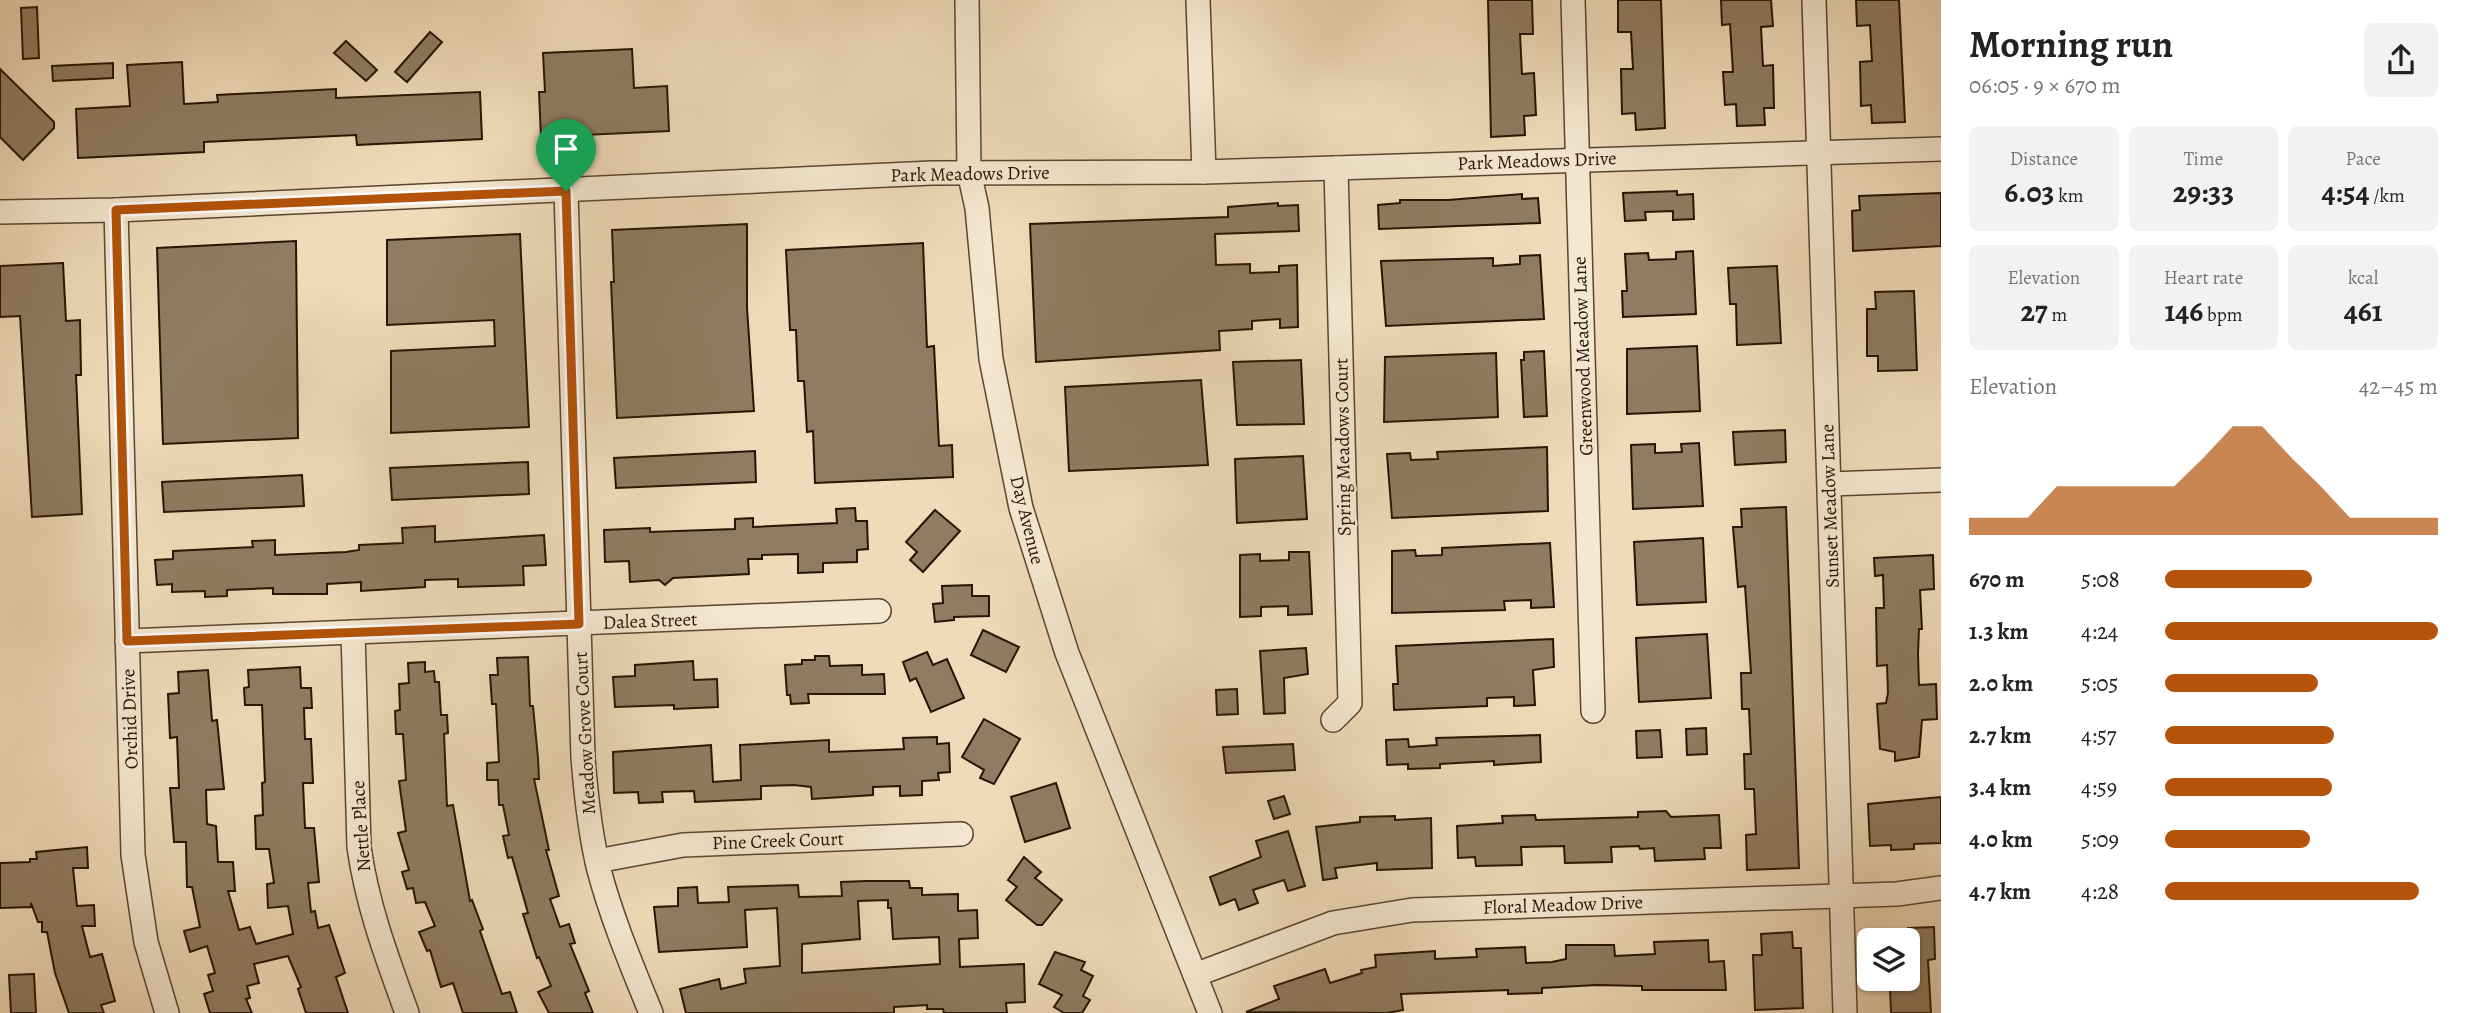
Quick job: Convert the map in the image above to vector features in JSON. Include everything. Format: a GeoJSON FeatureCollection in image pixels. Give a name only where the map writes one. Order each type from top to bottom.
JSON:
{"type":"FeatureCollection","features":[{"type":"Feature","properties":{"kind":"street","name":"Day Avenue"},"geometry":{"type":"LineString","coordinates":[[967,0],[969,172],[977,208],[991,359],[1021,508],[1067,653],[1210,1013]]}},
{"type":"Feature","properties":{"kind":"street"},"geometry":{"type":"LineString","coordinates":[[1198,0],[1204,172]]}},
{"type":"Feature","properties":{"kind":"street","name":"Greenwood Meadow Lane"},"geometry":{"type":"LineString","coordinates":[[1573,0],[1593,711]]}},
{"type":"Feature","properties":{"kind":"street","name":"Sunset Meadow Lane"},"geometry":{"type":"LineString","coordinates":[[1814,0],[1845,1013]]}},
{"type":"Feature","properties":{"kind":"street","name":"Park Meadows Drive"},"geometry":{"type":"LineString","coordinates":[[0,212],[116,210],[969,172],[1204,172],[1941,149]]}},
{"type":"Feature","properties":{"kind":"street","name":"Spring Meadows Court"},"geometry":{"type":"LineString","coordinates":[[1333,720],[1350,703],[1336,167]]}},
{"type":"Feature","properties":{"kind":"street","name":"Meadow Grove Court"},"geometry":{"type":"LineString","coordinates":[[566,191],[583,758],[587,807],[597,861],[613,918],[651,1013]]}},
{"type":"Feature","properties":{"kind":"street","name":"Orchid Drive"},"geometry":{"type":"LineString","coordinates":[[116,210],[127,641],[137,894],[146,942],[167,1013]]}},
{"type":"Feature","properties":{"kind":"street"},"geometry":{"type":"LineString","coordinates":[[1830,484],[1941,480]]}},
{"type":"Feature","properties":{"kind":"street","name":"Dalea Street"},"geometry":{"type":"LineString","coordinates":[[127,641],[879,611]]}},
{"type":"Feature","properties":{"kind":"street","name":"Nettle Place"},"geometry":{"type":"LineString","coordinates":[[353,632],[359,847],[372,916],[407,1013]]}},
{"type":"Feature","properties":{"kind":"street","name":"Pine Creek Court"},"geometry":{"type":"LineString","coordinates":[[597,861],[683,845],[961,834]]}},
{"type":"Feature","properties":{"kind":"street","name":"Floral Meadow Drive"},"geometry":{"type":"LineString","coordinates":[[1195,975],[1302,932],[1364,916],[1412,910],[1841,896],[1941,888]]}},
{"type":"Feature","properties":{"kind":"building"},"geometry":{"type":"Polygon","coordinates":[[[1488,0],[1532,0],[1533,34],[1520,34],[1522,74],[1534,73],[1536,115],[1524,116],[1525,135],[1491,137],[1488,0]]]}},
{"type":"Feature","properties":{"kind":"building"},"geometry":{"type":"Polygon","coordinates":[[[1618,0],[1661,0],[1665,128],[1636,130],[1635,113],[1622,114],[1621,69],[1633,69],[1631,32],[1618,32],[1618,0]]]}},
{"type":"Feature","properties":{"kind":"building"},"geometry":{"type":"Polygon","coordinates":[[[1721,0],[1771,0],[1773,26],[1761,27],[1763,66],[1773,65],[1774,108],[1764,108],[1765,125],[1737,126],[1736,104],[1725,105],[1723,72],[1733,72],[1730,24],[1722,25],[1721,0]]]}},
{"type":"Feature","properties":{"kind":"building"},"geometry":{"type":"Polygon","coordinates":[[[1856,0],[1899,0],[1905,122],[1872,123],[1871,105],[1861,106],[1860,62],[1872,61],[1870,25],[1857,26],[1856,0]]]}},
{"type":"Feature","properties":{"kind":"building"},"geometry":{"type":"Polygon","coordinates":[[[37,7],[39,58],[23,59],[21,8],[37,7]]]}},
{"type":"Feature","properties":{"kind":"building"},"geometry":{"type":"Polygon","coordinates":[[[430,32],[442,42],[407,82],[395,72],[430,32]]]}},
{"type":"Feature","properties":{"kind":"building"},"geometry":{"type":"Polygon","coordinates":[[[346,41],[377,70],[366,81],[334,53],[346,41]]]}},
{"type":"Feature","properties":{"kind":"building"},"geometry":{"type":"Polygon","coordinates":[[[632,49],[634,88],[667,86],[669,131],[541,137],[539,92],[545,92],[543,53],[632,49]]]}},
{"type":"Feature","properties":{"kind":"building"},"geometry":{"type":"Polygon","coordinates":[[[182,62],[184,104],[218,102],[217,95],[336,89],[336,98],[480,92],[482,139],[357,145],[356,135],[204,142],[204,152],[78,158],[76,109],[130,106],[127,65],[182,62]]]}},
{"type":"Feature","properties":{"kind":"building"},"geometry":{"type":"Polygon","coordinates":[[[113,63],[113,78],[53,81],[52,66],[113,63]]]}},
{"type":"Feature","properties":{"kind":"building"},"geometry":{"type":"Polygon","coordinates":[[[0,69],[54,122],[54,128],[23,160],[0,137],[0,69]]]}},
{"type":"Feature","properties":{"kind":"building"},"geometry":{"type":"Polygon","coordinates":[[[1677,191],[1677,195],[1693,194],[1694,219],[1673,220],[1673,211],[1645,212],[1646,220],[1625,221],[1623,193],[1677,191]]]}},
{"type":"Feature","properties":{"kind":"building"},"geometry":{"type":"Polygon","coordinates":[[[1941,193],[1941,246],[1853,251],[1852,211],[1860,210],[1859,196],[1941,193]]]}},
{"type":"Feature","properties":{"kind":"building"},"geometry":{"type":"Polygon","coordinates":[[[1522,194],[1522,199],[1538,198],[1540,223],[1379,229],[1378,205],[1400,203],[1400,200],[1448,200],[1522,194]]]}},
{"type":"Feature","properties":{"kind":"building"},"geometry":{"type":"Polygon","coordinates":[[[1278,203],[1278,206],[1298,205],[1299,231],[1215,234],[1216,265],[1250,264],[1250,273],[1279,272],[1279,266],[1297,265],[1298,327],[1280,328],[1280,319],[1252,321],[1252,329],[1219,331],[1220,350],[1036,362],[1030,224],[1228,217],[1228,207],[1278,203]]]}},
{"type":"Feature","properties":{"kind":"building"},"geometry":{"type":"Polygon","coordinates":[[[747,224],[747,308],[754,411],[617,418],[611,282],[614,282],[612,230],[747,224]]]}},
{"type":"Feature","properties":{"kind":"building"},"geometry":{"type":"Polygon","coordinates":[[[520,234],[529,427],[391,433],[391,351],[495,346],[494,320],[387,325],[387,240],[520,234]]]}},
{"type":"Feature","properties":{"kind":"building"},"geometry":{"type":"Polygon","coordinates":[[[296,241],[298,438],[163,444],[157,248],[296,241]]]}},
{"type":"Feature","properties":{"kind":"building"},"geometry":{"type":"Polygon","coordinates":[[[923,243],[927,347],[934,346],[939,446],[952,445],[953,477],[815,483],[813,431],[807,432],[804,381],[798,381],[796,330],[790,330],[786,250],[923,243]]]}},
{"type":"Feature","properties":{"kind":"building"},"geometry":{"type":"Polygon","coordinates":[[[1693,251],[1696,314],[1623,317],[1622,291],[1627,291],[1625,254],[1648,253],[1649,260],[1676,259],[1676,252],[1693,251]]]}},
{"type":"Feature","properties":{"kind":"building"},"geometry":{"type":"Polygon","coordinates":[[[1540,255],[1544,319],[1386,326],[1381,261],[1493,258],[1493,266],[1520,264],[1520,256],[1540,255]]]}},
{"type":"Feature","properties":{"kind":"building"},"geometry":{"type":"Polygon","coordinates":[[[63,263],[66,321],[80,320],[81,375],[76,375],[82,514],[32,517],[20,316],[0,317],[0,266],[63,263]]]}},
{"type":"Feature","properties":{"kind":"building"},"geometry":{"type":"Polygon","coordinates":[[[1777,266],[1781,343],[1737,345],[1736,304],[1730,304],[1728,268],[1777,266]]]}},
{"type":"Feature","properties":{"kind":"building"},"geometry":{"type":"Polygon","coordinates":[[[1914,291],[1917,370],[1878,371],[1878,356],[1867,356],[1867,309],[1876,309],[1875,292],[1914,291]]]}},
{"type":"Feature","properties":{"kind":"building"},"geometry":{"type":"Polygon","coordinates":[[[1697,346],[1700,411],[1627,414],[1627,349],[1697,346]]]}},
{"type":"Feature","properties":{"kind":"building"},"geometry":{"type":"Polygon","coordinates":[[[1544,351],[1547,416],[1524,417],[1521,360],[1524,360],[1524,352],[1544,351]]]}},
{"type":"Feature","properties":{"kind":"building"},"geometry":{"type":"Polygon","coordinates":[[[1496,353],[1498,417],[1384,422],[1385,357],[1496,353]]]}},
{"type":"Feature","properties":{"kind":"building"},"geometry":{"type":"Polygon","coordinates":[[[1301,360],[1304,424],[1237,425],[1233,362],[1301,360]]]}},
{"type":"Feature","properties":{"kind":"building"},"geometry":{"type":"Polygon","coordinates":[[[1201,380],[1208,465],[1069,471],[1065,387],[1201,380]]]}},
{"type":"Feature","properties":{"kind":"building"},"geometry":{"type":"Polygon","coordinates":[[[1785,430],[1786,462],[1735,465],[1733,432],[1785,430]]]}},
{"type":"Feature","properties":{"kind":"building"},"geometry":{"type":"Polygon","coordinates":[[[1699,443],[1703,506],[1633,509],[1631,445],[1655,444],[1655,453],[1682,452],[1681,444],[1699,443]]]}},
{"type":"Feature","properties":{"kind":"building"},"geometry":{"type":"Polygon","coordinates":[[[1547,447],[1548,511],[1392,518],[1387,454],[1410,453],[1411,460],[1438,459],[1437,452],[1547,447]]]}},
{"type":"Feature","properties":{"kind":"building"},"geometry":{"type":"Polygon","coordinates":[[[755,451],[756,482],[616,488],[614,458],[755,451]]]}},
{"type":"Feature","properties":{"kind":"building"},"geometry":{"type":"Polygon","coordinates":[[[1303,456],[1307,519],[1237,523],[1235,459],[1303,456]]]}},
{"type":"Feature","properties":{"kind":"building"},"geometry":{"type":"Polygon","coordinates":[[[528,462],[529,494],[392,500],[390,468],[528,462]]]}},
{"type":"Feature","properties":{"kind":"building"},"geometry":{"type":"Polygon","coordinates":[[[302,475],[304,506],[164,512],[162,482],[302,475]]]}},
{"type":"Feature","properties":{"kind":"building"},"geometry":{"type":"Polygon","coordinates":[[[1786,507],[1799,868],[1747,870],[1746,835],[1756,834],[1754,789],[1745,789],[1744,754],[1751,754],[1749,709],[1742,709],[1741,673],[1751,673],[1745,586],[1738,587],[1733,527],[1742,527],[1741,509],[1786,507]]]}},
{"type":"Feature","properties":{"kind":"building"},"geometry":{"type":"Polygon","coordinates":[[[855,508],[856,521],[867,521],[868,549],[857,550],[857,562],[823,563],[823,572],[798,573],[798,554],[762,555],[762,559],[748,559],[749,574],[673,578],[665,585],[659,580],[630,582],[629,561],[605,562],[604,530],[650,528],[650,532],[735,529],[735,519],[753,518],[753,527],[837,523],[836,509],[855,508]]]}},
{"type":"Feature","properties":{"kind":"building"},"geometry":{"type":"Polygon","coordinates":[[[935,510],[960,531],[923,572],[910,560],[917,552],[906,542],[935,510]]]}},
{"type":"Feature","properties":{"kind":"building"},"geometry":{"type":"Polygon","coordinates":[[[435,526],[435,542],[544,535],[546,565],[523,566],[524,585],[458,587],[458,579],[425,580],[425,587],[361,591],[361,582],[327,584],[327,594],[273,594],[273,588],[227,590],[227,596],[205,597],[205,591],[172,592],[172,584],[157,585],[155,560],[173,559],[173,551],[253,547],[252,541],[275,540],[275,555],[346,552],[359,550],[359,545],[403,543],[402,528],[435,526]]]}},
{"type":"Feature","properties":{"kind":"building"},"geometry":{"type":"Polygon","coordinates":[[[1703,538],[1706,602],[1637,605],[1634,542],[1703,538]]]}},
{"type":"Feature","properties":{"kind":"building"},"geometry":{"type":"Polygon","coordinates":[[[1550,543],[1554,607],[1531,608],[1531,600],[1504,601],[1505,610],[1392,613],[1392,551],[1415,550],[1416,556],[1442,555],[1442,548],[1550,543]]]}},
{"type":"Feature","properties":{"kind":"building"},"geometry":{"type":"Polygon","coordinates":[[[1289,552],[1309,552],[1312,614],[1288,615],[1288,606],[1261,607],[1261,616],[1240,617],[1240,555],[1260,554],[1260,561],[1289,560],[1289,552]]]}},
{"type":"Feature","properties":{"kind":"building"},"geometry":{"type":"Polygon","coordinates":[[[1933,555],[1934,589],[1920,590],[1922,629],[1919,629],[1918,654],[1919,685],[1936,684],[1937,719],[1922,720],[1919,757],[1895,761],[1895,752],[1880,749],[1877,704],[1886,703],[1888,693],[1887,665],[1877,666],[1876,608],[1884,608],[1883,575],[1875,576],[1874,558],[1933,555]]]}},
{"type":"Feature","properties":{"kind":"building"},"geometry":{"type":"Polygon","coordinates":[[[972,585],[972,596],[989,596],[989,616],[954,617],[954,620],[935,622],[933,604],[943,603],[942,586],[972,585]]]}},
{"type":"Feature","properties":{"kind":"building"},"geometry":{"type":"Polygon","coordinates":[[[983,630],[1019,647],[1006,672],[971,655],[983,630]]]}},
{"type":"Feature","properties":{"kind":"building"},"geometry":{"type":"Polygon","coordinates":[[[1707,634],[1711,698],[1639,702],[1636,638],[1707,634]]]}},
{"type":"Feature","properties":{"kind":"building"},"geometry":{"type":"Polygon","coordinates":[[[1553,639],[1554,667],[1533,670],[1535,705],[1514,706],[1514,697],[1487,698],[1487,706],[1394,710],[1393,684],[1398,684],[1396,646],[1553,639]]]}},
{"type":"Feature","properties":{"kind":"building"},"geometry":{"type":"Polygon","coordinates":[[[1306,648],[1308,674],[1284,678],[1285,713],[1264,714],[1260,651],[1306,648]]]}},
{"type":"Feature","properties":{"kind":"building"},"geometry":{"type":"Polygon","coordinates":[[[927,652],[933,665],[947,659],[964,698],[931,712],[916,678],[910,681],[903,662],[927,652]]]}},
{"type":"Feature","properties":{"kind":"building"},"geometry":{"type":"Polygon","coordinates":[[[815,656],[829,656],[830,666],[862,665],[862,675],[884,674],[885,694],[808,694],[809,703],[791,704],[790,695],[787,695],[785,665],[802,664],[802,660],[815,660],[815,656]]]}},
{"type":"Feature","properties":{"kind":"building"},"geometry":{"type":"Polygon","coordinates":[[[528,657],[530,706],[533,706],[538,758],[539,779],[534,779],[549,850],[546,850],[559,896],[550,899],[560,927],[569,924],[575,943],[570,944],[589,991],[585,993],[593,1013],[549,1013],[538,992],[551,986],[539,957],[537,958],[523,914],[528,913],[512,857],[508,858],[503,836],[509,835],[503,805],[499,805],[498,780],[487,780],[487,763],[499,762],[496,704],[492,704],[490,675],[498,675],[497,658],[528,657]]]}},
{"type":"Feature","properties":{"kind":"building"},"geometry":{"type":"Polygon","coordinates":[[[693,661],[694,680],[717,679],[718,707],[615,707],[613,677],[635,676],[635,665],[693,661]]]}},
{"type":"Feature","properties":{"kind":"building"},"geometry":{"type":"Polygon","coordinates":[[[425,662],[425,672],[434,671],[435,682],[439,682],[441,715],[447,715],[448,733],[444,734],[447,806],[453,805],[470,901],[472,900],[483,929],[480,931],[502,994],[510,992],[517,1013],[463,1013],[453,983],[441,987],[430,950],[427,951],[419,932],[435,926],[425,902],[416,903],[413,888],[407,889],[402,872],[409,870],[398,833],[406,831],[399,781],[406,780],[403,734],[396,734],[395,711],[400,710],[399,684],[409,683],[408,663],[425,662]]]}},
{"type":"Feature","properties":{"kind":"building"},"geometry":{"type":"Polygon","coordinates":[[[300,667],[301,688],[311,688],[312,708],[304,708],[305,739],[311,739],[313,783],[303,783],[305,828],[314,828],[319,882],[308,883],[311,912],[315,911],[318,928],[329,925],[345,973],[336,977],[348,1013],[306,1013],[298,989],[301,987],[288,956],[254,964],[259,983],[247,986],[250,998],[246,999],[252,1013],[210,1013],[204,994],[213,991],[208,975],[215,973],[207,946],[190,952],[184,931],[200,927],[192,887],[187,887],[186,842],[174,842],[170,788],[179,788],[177,737],[170,738],[168,694],[179,693],[178,672],[208,670],[212,721],[217,720],[224,789],[206,790],[207,824],[216,826],[218,862],[233,862],[235,891],[228,891],[239,930],[250,927],[256,944],[293,934],[288,906],[268,908],[267,884],[274,883],[269,849],[256,849],[255,816],[263,815],[262,783],[265,782],[262,705],[245,705],[244,688],[249,687],[248,670],[300,667]]]}},
{"type":"Feature","properties":{"kind":"building"},"geometry":{"type":"Polygon","coordinates":[[[1237,689],[1238,714],[1217,715],[1216,690],[1237,689]]]}},
{"type":"Feature","properties":{"kind":"building"},"geometry":{"type":"Polygon","coordinates":[[[984,719],[1020,739],[994,784],[980,778],[984,770],[962,757],[984,719]]]}},
{"type":"Feature","properties":{"kind":"building"},"geometry":{"type":"Polygon","coordinates":[[[1706,728],[1707,754],[1687,755],[1686,729],[1706,728]]]}},
{"type":"Feature","properties":{"kind":"building"},"geometry":{"type":"Polygon","coordinates":[[[1660,730],[1662,757],[1637,758],[1636,731],[1660,730]]]}},
{"type":"Feature","properties":{"kind":"building"},"geometry":{"type":"Polygon","coordinates":[[[1540,735],[1541,762],[1494,765],[1494,761],[1408,769],[1408,764],[1387,765],[1386,740],[1408,739],[1409,747],[1437,745],[1436,738],[1540,735]]]}},
{"type":"Feature","properties":{"kind":"building"},"geometry":{"type":"Polygon","coordinates":[[[937,737],[937,744],[949,743],[950,772],[938,773],[939,780],[922,781],[922,795],[900,796],[900,786],[873,787],[873,795],[812,799],[811,787],[794,785],[761,786],[761,799],[695,802],[694,791],[662,792],[663,802],[639,803],[638,792],[614,793],[613,752],[711,745],[713,782],[741,780],[740,745],[829,740],[829,752],[904,749],[903,738],[937,737]]]}},
{"type":"Feature","properties":{"kind":"building"},"geometry":{"type":"Polygon","coordinates":[[[1293,744],[1295,770],[1226,773],[1223,747],[1293,744]]]}},
{"type":"Feature","properties":{"kind":"building"},"geometry":{"type":"Polygon","coordinates":[[[1056,783],[1070,828],[1025,842],[1011,797],[1056,783]]]}},
{"type":"Feature","properties":{"kind":"building"},"geometry":{"type":"Polygon","coordinates":[[[1284,796],[1290,814],[1274,819],[1268,801],[1284,796]]]}},
{"type":"Feature","properties":{"kind":"building"},"geometry":{"type":"Polygon","coordinates":[[[1941,797],[1941,843],[1914,844],[1914,849],[1891,850],[1891,845],[1870,846],[1868,804],[1941,797]]]}},
{"type":"Feature","properties":{"kind":"building"},"geometry":{"type":"Polygon","coordinates":[[[1666,811],[1671,817],[1719,815],[1721,848],[1704,848],[1705,859],[1655,861],[1654,848],[1640,849],[1639,846],[1611,847],[1612,862],[1565,863],[1564,846],[1521,847],[1522,865],[1476,866],[1475,857],[1458,858],[1457,826],[1503,823],[1502,816],[1535,815],[1536,820],[1638,817],[1638,812],[1666,811]]]}},
{"type":"Feature","properties":{"kind":"building"},"geometry":{"type":"Polygon","coordinates":[[[1395,816],[1395,820],[1431,818],[1432,868],[1377,870],[1377,863],[1335,868],[1337,878],[1323,880],[1316,827],[1360,822],[1360,817],[1395,816]]]}},
{"type":"Feature","properties":{"kind":"building"},"geometry":{"type":"Polygon","coordinates":[[[1288,831],[1305,886],[1288,891],[1284,880],[1253,890],[1258,903],[1239,910],[1235,899],[1220,905],[1210,877],[1261,857],[1256,841],[1288,831]]]}},
{"type":"Feature","properties":{"kind":"building"},"geometry":{"type":"Polygon","coordinates":[[[87,847],[88,868],[73,868],[77,906],[94,905],[95,926],[82,926],[90,957],[102,954],[115,1001],[101,1005],[104,1013],[69,1013],[55,973],[47,932],[42,932],[42,922],[38,922],[31,903],[31,907],[0,908],[0,863],[30,862],[30,859],[37,859],[36,852],[87,847]]]}},
{"type":"Feature","properties":{"kind":"building"},"geometry":{"type":"Polygon","coordinates":[[[1024,857],[1041,872],[1035,878],[1062,900],[1042,925],[1037,925],[1006,900],[1017,887],[1008,880],[1024,857]]]}},
{"type":"Feature","properties":{"kind":"building"},"geometry":{"type":"Polygon","coordinates":[[[909,881],[910,888],[922,888],[922,895],[958,894],[958,911],[977,910],[978,938],[959,939],[960,967],[1024,964],[1025,1002],[1006,1003],[1007,1013],[944,1013],[943,1009],[927,1009],[927,1005],[894,1007],[894,1013],[686,1013],[680,989],[719,979],[721,989],[746,983],[744,969],[780,966],[777,908],[745,910],[747,947],[659,952],[654,907],[678,906],[678,888],[697,887],[698,903],[729,902],[728,887],[798,885],[799,897],[842,896],[841,882],[909,881]],[[888,900],[858,901],[860,939],[802,944],[802,973],[940,964],[939,937],[893,939],[891,908],[888,908],[888,900]]]}},
{"type":"Feature","properties":{"kind":"building"},"geometry":{"type":"Polygon","coordinates":[[[1934,927],[1935,959],[1928,960],[1931,1013],[1891,1013],[1890,991],[1920,991],[1920,928],[1908,928],[1934,927]]]}},
{"type":"Feature","properties":{"kind":"building"},"geometry":{"type":"Polygon","coordinates":[[[1792,932],[1793,948],[1801,948],[1803,1008],[1755,1010],[1753,955],[1762,955],[1761,934],[1792,932]]]}},
{"type":"Feature","properties":{"kind":"building"},"geometry":{"type":"Polygon","coordinates":[[[1708,940],[1709,962],[1724,961],[1726,990],[1642,990],[1642,986],[1597,985],[1542,988],[1542,993],[1508,994],[1508,990],[1401,994],[1403,1010],[1387,1013],[1246,1012],[1279,999],[1274,986],[1325,969],[1330,983],[1376,967],[1375,955],[1435,951],[1435,959],[1477,957],[1476,949],[1525,947],[1526,963],[1552,962],[1566,959],[1566,945],[1614,945],[1615,956],[1655,954],[1654,942],[1708,940]]]}},
{"type":"Feature","properties":{"kind":"building"},"geometry":{"type":"Polygon","coordinates":[[[1055,952],[1085,962],[1081,970],[1093,976],[1083,996],[1090,1000],[1082,1013],[1064,1013],[1054,1007],[1062,995],[1039,984],[1055,952]]]}},
{"type":"Feature","properties":{"kind":"building"},"geometry":{"type":"Polygon","coordinates":[[[34,974],[36,1013],[11,1013],[9,975],[34,974]]]}},
{"type":"Feature","properties":{"kind":"route"},"geometry":{"type":"LineString","coordinates":[[566,191],[579,624],[127,641],[116,210],[566,191]]}}]}
